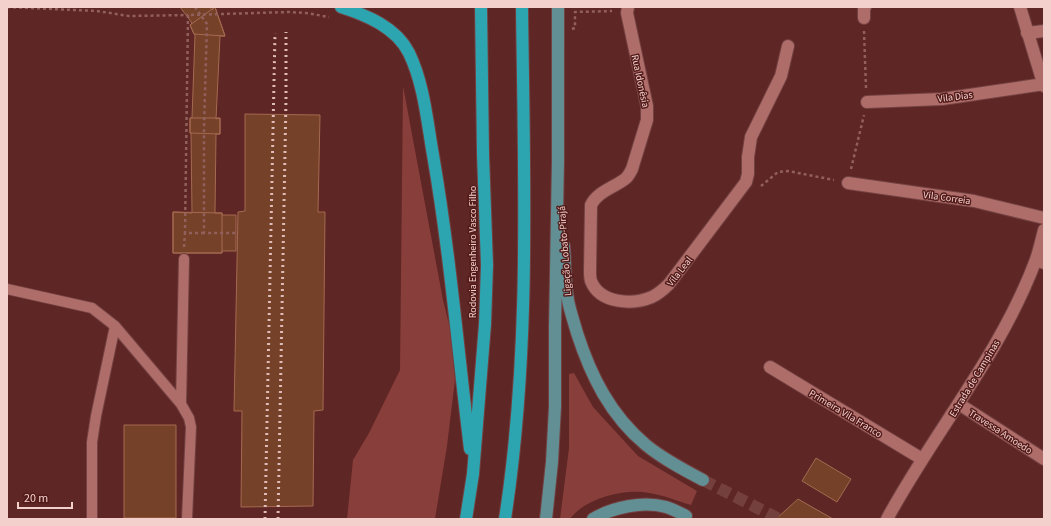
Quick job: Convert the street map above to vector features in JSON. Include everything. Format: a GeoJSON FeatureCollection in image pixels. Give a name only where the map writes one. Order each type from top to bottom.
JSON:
{"type":"FeatureCollection","features":[{"type":"Feature","properties":{"kind":"highway","name":"Rodovia Engenheiro Vasco Filho"},"geometry":{"type":"LineString","coordinates":[[466,519],[473,474],[485,324],[487,265],[483,154],[481,7]]}},
{"type":"Feature","properties":{"kind":"highway"},"geometry":{"type":"LineString","coordinates":[[505,519],[510,485],[520,374],[524,216],[522,7]]}},
{"type":"Feature","properties":{"kind":"highway"},"geometry":{"type":"LineString","coordinates":[[338,12],[362,13],[393,32],[408,52],[420,82],[441,200],[455,306],[460,366],[473,474]]}},
{"type":"Feature","properties":{"kind":"main road"},"geometry":{"type":"LineString","coordinates":[[546,519],[552,462],[555,407],[558,7]]}},
{"type":"Feature","properties":{"kind":"main road","name":"Ligação Lobato-Pirajá"},"geometry":{"type":"LineString","coordinates":[[558,160],[568,302],[580,342],[592,373],[608,402],[626,426],[647,445],[677,466],[703,480]]}},
{"type":"Feature","properties":{"kind":"main road"},"geometry":{"type":"LineString","coordinates":[[592,519],[610,511],[647,505],[667,508],[686,516]]}},
{"type":"Feature","properties":{"kind":"street","name":"Rua Idonêsia"},"geometry":{"type":"LineString","coordinates":[[590,205],[594,198],[626,179],[630,174],[647,120],[647,106],[627,13],[628,7]]}},
{"type":"Feature","properties":{"kind":"street"},"geometry":{"type":"LineString","coordinates":[[1020,7],[1044,84]]}},
{"type":"Feature","properties":{"kind":"street"},"geometry":{"type":"LineString","coordinates":[[1027,33],[1044,31]]}},
{"type":"Feature","properties":{"kind":"street","name":"Vila Leal"},"geometry":{"type":"LineString","coordinates":[[590,205],[590,271],[592,281],[598,290],[607,297],[618,301],[629,302],[642,300],[660,292],[669,284],[746,182],[751,137],[781,76],[788,46]]}},
{"type":"Feature","properties":{"kind":"street","name":"Vila Dias"},"geometry":{"type":"LineString","coordinates":[[866,102],[942,99],[1044,84]]}},
{"type":"Feature","properties":{"kind":"street","name":"Vila Correia"},"geometry":{"type":"LineString","coordinates":[[848,183],[974,201],[1044,218]]}},
{"type":"Feature","properties":{"kind":"street","name":"Estrada de Campinas"},"geometry":{"type":"LineString","coordinates":[[887,519],[922,459],[959,404],[993,348],[1040,262],[1044,230]]}},
{"type":"Feature","properties":{"kind":"street","name":"Primeira Vila Franco"},"geometry":{"type":"LineString","coordinates":[[770,367],[922,459]]}},
{"type":"Feature","properties":{"kind":"street","name":"Travessa Amoedo"},"geometry":{"type":"LineString","coordinates":[[959,404],[1044,459]]}},
{"type":"Feature","properties":{"kind":"lane"},"geometry":{"type":"LineString","coordinates":[[180,404],[184,259]]}},
{"type":"Feature","properties":{"kind":"lane"},"geometry":{"type":"LineString","coordinates":[[7,289],[92,308],[115,326],[180,404],[189,418],[191,427],[186,519]]}},
{"type":"Feature","properties":{"kind":"lane"},"geometry":{"type":"LineString","coordinates":[[92,519],[92,442],[115,326]]}},
{"type":"Feature","properties":{"kind":"path"},"geometry":{"type":"LineString","coordinates":[[7,7],[97,11],[129,16],[338,12]]}},
{"type":"Feature","properties":{"kind":"path"},"geometry":{"type":"LineString","coordinates":[[195,7],[207,24],[204,127],[204,233]]}},
{"type":"Feature","properties":{"kind":"path"},"geometry":{"type":"LineString","coordinates":[[575,28],[575,12],[615,11]]}},
{"type":"Feature","properties":{"kind":"path"},"geometry":{"type":"LineString","coordinates":[[188,15],[185,233],[236,233]]}},
{"type":"Feature","properties":{"kind":"path"},"geometry":{"type":"LineString","coordinates":[[760,186],[778,172],[788,171],[848,183]]}},
{"type":"Feature","properties":{"kind":"shaded area"},"geometry":{"type":"Polygon","coordinates":[[[403,86],[443,300],[450,328],[455,380],[447,446],[435,519],[347,519],[353,460],[369,433],[400,370],[403,86]]]}},
{"type":"Feature","properties":{"kind":"shaded area"},"geometry":{"type":"Polygon","coordinates":[[[574,373],[593,407],[638,456],[697,491],[691,505],[654,494],[639,492],[617,493],[585,505],[570,519],[560,519],[569,448],[569,374],[574,373]]]}},
{"type":"Feature","properties":{"kind":"building"},"geometry":{"type":"Polygon","coordinates":[[[180,7],[210,7],[212,10],[215,7],[225,36],[220,36],[216,119],[220,118],[220,134],[216,134],[215,213],[222,213],[222,215],[236,215],[236,251],[222,251],[222,253],[173,253],[173,212],[192,213],[190,118],[192,118],[195,35],[190,25],[192,23],[180,7]]]}},
{"type":"Feature","properties":{"kind":"building"},"geometry":{"type":"Polygon","coordinates":[[[215,7],[225,36],[194,34],[190,25],[215,7]]]}},
{"type":"Feature","properties":{"kind":"building"},"geometry":{"type":"Polygon","coordinates":[[[245,114],[320,115],[318,212],[325,212],[323,410],[314,411],[313,506],[241,507],[242,411],[234,411],[238,212],[245,211],[245,114]]]}},
{"type":"Feature","properties":{"kind":"building"},"geometry":{"type":"Polygon","coordinates":[[[190,118],[220,118],[220,134],[190,133],[190,118]]]}},
{"type":"Feature","properties":{"kind":"building"},"geometry":{"type":"Polygon","coordinates":[[[173,212],[222,213],[222,253],[173,253],[173,212]]]}},
{"type":"Feature","properties":{"kind":"building"},"geometry":{"type":"Polygon","coordinates":[[[124,425],[176,425],[176,518],[124,518],[124,425]]]}},
{"type":"Feature","properties":{"kind":"building"},"geometry":{"type":"Polygon","coordinates":[[[816,458],[851,479],[837,502],[802,481],[816,458]]]}},
{"type":"Feature","properties":{"kind":"building"},"geometry":{"type":"Polygon","coordinates":[[[798,499],[833,519],[776,519],[798,499]]]}},
{"type":"Feature","properties":{"kind":"tunnel"},"geometry":{"type":"LineString","coordinates":[[703,480],[779,519]]}},
{"type":"Feature","properties":{"kind":"railway"},"geometry":{"type":"LineString","coordinates":[[278,519],[286,32]]}},
{"type":"Feature","properties":{"kind":"railway"},"geometry":{"type":"LineString","coordinates":[[265,519],[275,33]]}}]}
